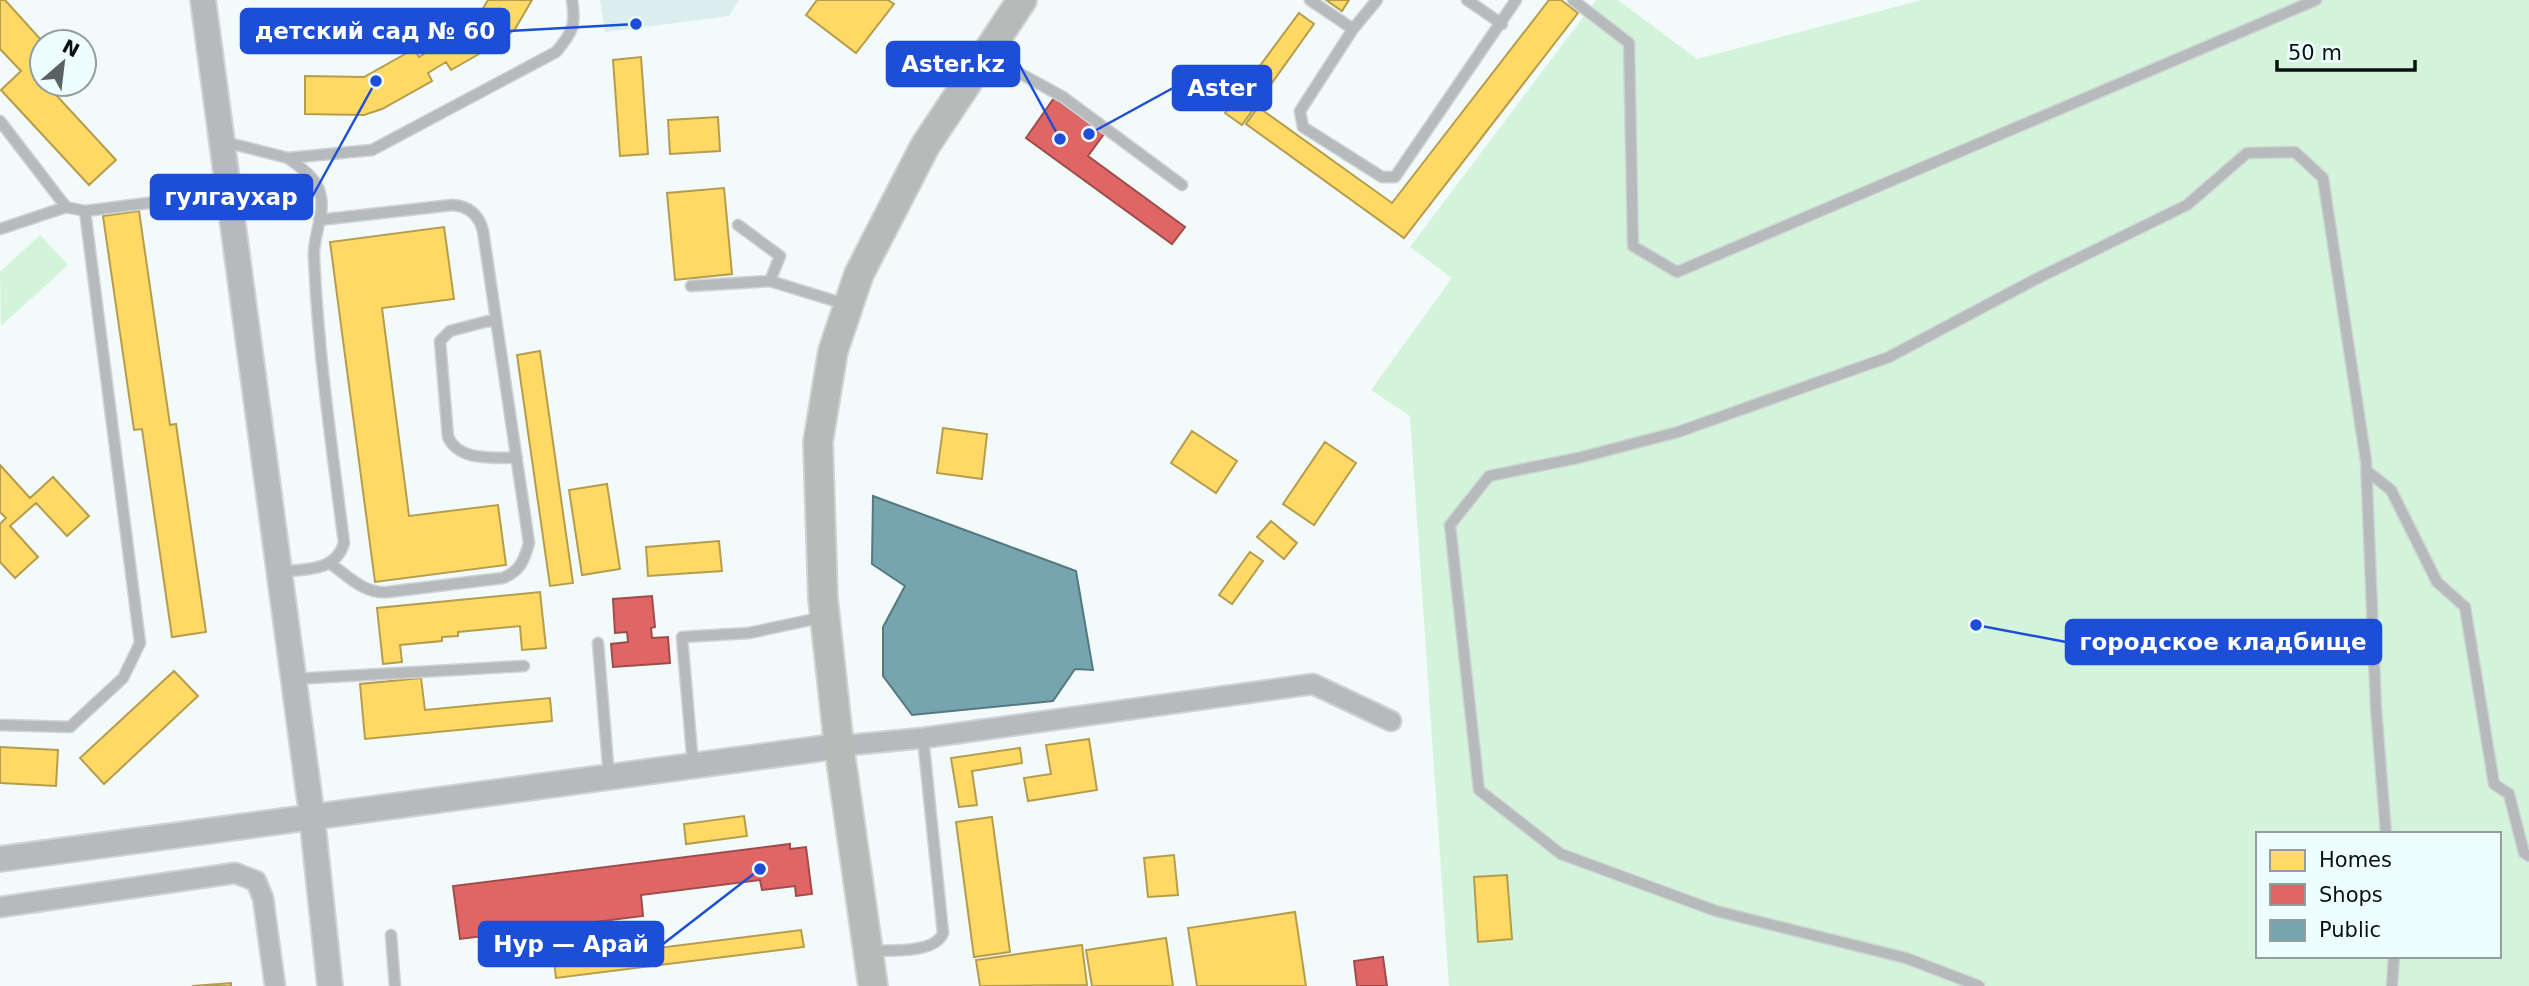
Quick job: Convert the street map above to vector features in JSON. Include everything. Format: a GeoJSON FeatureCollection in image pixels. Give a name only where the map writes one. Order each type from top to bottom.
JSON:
{"type":"FeatureCollection","features":[{"type":"Feature","properties":{"kind":"main road"},"geometry":{"type":"LineString","coordinates":[[873,986],[839,746],[824,617],[818,442],[833,351],[859,274],[926,146],[985,55],[1012,3]]}},
{"type":"Feature","properties":{"kind":"street"},"geometry":{"type":"LineString","coordinates":[[202,0],[312,817],[330,986]]}},
{"type":"Feature","properties":{"kind":"street"},"geometry":{"type":"LineString","coordinates":[[0,859],[1313,684],[1391,721]]}},
{"type":"Feature","properties":{"kind":"street"},"geometry":{"type":"LineString","coordinates":[[0,907],[235,873],[256,881],[262,898],[275,986]]}},
{"type":"Feature","properties":{"kind":"lane"},"geometry":{"type":"LineString","coordinates":[[222,142],[288,158],[372,150],[556,52],[572,33],[575,18],[572,0]]}},
{"type":"Feature","properties":{"kind":"lane"},"geometry":{"type":"LineString","coordinates":[[1310,0],[1353,30]]}},
{"type":"Feature","properties":{"kind":"lane"},"geometry":{"type":"LineString","coordinates":[[1377,0],[1353,30],[1300,111],[1303,127],[1382,177],[1395,177],[1516,0]]}},
{"type":"Feature","properties":{"kind":"lane"},"geometry":{"type":"LineString","coordinates":[[1467,0],[1502,24]]}},
{"type":"Feature","properties":{"kind":"lane"},"geometry":{"type":"LineString","coordinates":[[1573,0],[1629,43],[1633,246],[1677,272],[2316,0]]}},
{"type":"Feature","properties":{"kind":"lane"},"geometry":{"type":"LineString","coordinates":[[985,55],[1063,97],[1182,185]]}},
{"type":"Feature","properties":{"kind":"lane"},"geometry":{"type":"LineString","coordinates":[[0,121],[66,206]]}},
{"type":"Feature","properties":{"kind":"lane"},"geometry":{"type":"LineString","coordinates":[[1979,986],[1906,958],[1716,911],[1561,854],[1479,790],[1450,525],[1489,476],[1578,458],[1678,432],[1889,357],[2036,279],[2187,205],[2247,153],[2295,152],[2323,178],[2367,471],[2376,708],[2386,832]]}},
{"type":"Feature","properties":{"kind":"lane"},"geometry":{"type":"LineString","coordinates":[[278,572],[331,564],[340,554],[344,543],[329,420],[314,253],[322,201],[316,183],[309,174],[288,158]]}},
{"type":"Feature","properties":{"kind":"lane"},"geometry":{"type":"LineString","coordinates":[[0,229],[66,206],[85,211],[228,193]]}},
{"type":"Feature","properties":{"kind":"lane"},"geometry":{"type":"LineString","coordinates":[[319,220],[452,205],[468,208],[482,224],[529,543],[522,566],[503,578],[380,593],[360,587],[331,564]]}},
{"type":"Feature","properties":{"kind":"lane"},"geometry":{"type":"LineString","coordinates":[[0,725],[71,727],[123,678],[140,643],[85,211]]}},
{"type":"Feature","properties":{"kind":"lane"},"geometry":{"type":"LineString","coordinates":[[738,225],[780,256],[770,281]]}},
{"type":"Feature","properties":{"kind":"lane"},"geometry":{"type":"LineString","coordinates":[[691,286],[770,281],[848,305]]}},
{"type":"Feature","properties":{"kind":"lane"},"geometry":{"type":"LineString","coordinates":[[496,319],[450,331],[440,341],[448,437],[451,444],[463,454],[517,458]]}},
{"type":"Feature","properties":{"kind":"lane"},"geometry":{"type":"LineString","coordinates":[[2367,471],[2391,490],[2437,582],[2465,607],[2494,784],[2509,794],[2524,853],[2529,856]]}},
{"type":"Feature","properties":{"kind":"lane"},"geometry":{"type":"LineString","coordinates":[[693,766],[682,638],[749,633],[824,617]]}},
{"type":"Feature","properties":{"kind":"lane"},"geometry":{"type":"LineString","coordinates":[[598,643],[609,778]]}},
{"type":"Feature","properties":{"kind":"lane"},"geometry":{"type":"LineString","coordinates":[[293,679],[524,666]]}},
{"type":"Feature","properties":{"kind":"lane"},"geometry":{"type":"LineString","coordinates":[[868,951],[933,945],[943,933],[923,738]]}},
{"type":"Feature","properties":{"kind":"lane"},"geometry":{"type":"LineString","coordinates":[[391,935],[395,986]]}},
{"type":"Feature","properties":{"kind":"lane"},"geometry":{"type":"LineString","coordinates":[[2392,986],[2394,958]]}},
{"type":"Feature","properties":{"kind":"shaded area"},"geometry":{"type":"Polygon","coordinates":[[[600,0],[739,0],[729,16],[605,32],[600,0]]]}},
{"type":"Feature","properties":{"kind":"green space"},"geometry":{"type":"Polygon","coordinates":[[[1596,0],[1618,0],[1697,59],[1922,0],[2529,0],[2529,986],[1449,986],[1410,416],[1371,390],[1452,278],[1410,247],[1596,0]]]}},
{"type":"Feature","properties":{"kind":"green space"},"geometry":{"type":"Polygon","coordinates":[[[40,235],[68,265],[1,326],[0,272],[40,235]]]}},
{"type":"Feature","properties":{"kind":"building: Homes"},"geometry":{"type":"Polygon","coordinates":[[[0,0],[5,0],[30,28],[28,28],[28,98],[59,98],[116,160],[89,185],[1,90],[21,71],[0,49],[0,0]]]}},
{"type":"Feature","properties":{"kind":"building: Homes"},"geometry":{"type":"Polygon","coordinates":[[[488,0],[532,0],[515,29],[500,42],[451,70],[446,62],[428,73],[432,81],[382,109],[364,115],[305,114],[305,76],[364,77],[414,49],[419,57],[437,46],[432,38],[482,10],[488,0]]]}},
{"type":"Feature","properties":{"kind":"building: Homes"},"geometry":{"type":"Polygon","coordinates":[[[817,0],[888,0],[894,4],[856,53],[806,15],[817,0]]]}},
{"type":"Feature","properties":{"kind":"building: Homes"},"geometry":{"type":"Polygon","coordinates":[[[1326,0],[1349,0],[1342,11],[1326,0]]]}},
{"type":"Feature","properties":{"kind":"building: Homes"},"geometry":{"type":"Polygon","coordinates":[[[1549,0],[1561,0],[1578,13],[1404,238],[1246,124],[1258,107],[1392,203],[1549,0]]]}},
{"type":"Feature","properties":{"kind":"building: Homes"},"geometry":{"type":"Polygon","coordinates":[[[1299,13],[1314,24],[1242,125],[1225,113],[1299,13]]]}},
{"type":"Feature","properties":{"kind":"building: Homes"},"geometry":{"type":"Polygon","coordinates":[[[641,57],[648,154],[620,156],[613,60],[641,57]]]}},
{"type":"Feature","properties":{"kind":"building: Homes"},"geometry":{"type":"Polygon","coordinates":[[[718,117],[720,151],[670,154],[668,120],[718,117]]]}},
{"type":"Feature","properties":{"kind":"building: Homes"},"geometry":{"type":"Polygon","coordinates":[[[724,188],[732,274],[675,280],[667,193],[724,188]]]}},
{"type":"Feature","properties":{"kind":"building: Homes"},"geometry":{"type":"Polygon","coordinates":[[[139,211],[170,425],[176,424],[206,632],[172,637],[142,429],[134,430],[103,216],[139,211]]]}},
{"type":"Feature","properties":{"kind":"building: Homes"},"geometry":{"type":"Polygon","coordinates":[[[444,227],[454,299],[382,308],[409,516],[498,505],[506,565],[375,582],[330,242],[444,227]]]}},
{"type":"Feature","properties":{"kind":"building: Homes"},"geometry":{"type":"Polygon","coordinates":[[[540,351],[573,583],[550,586],[517,355],[540,351]]]}},
{"type":"Feature","properties":{"kind":"building: Homes"},"geometry":{"type":"Polygon","coordinates":[[[943,428],[987,434],[982,479],[937,473],[943,428]]]}},
{"type":"Feature","properties":{"kind":"building: Homes"},"geometry":{"type":"Polygon","coordinates":[[[1192,431],[1237,461],[1216,493],[1171,463],[1192,431]]]}},
{"type":"Feature","properties":{"kind":"building: Homes"},"geometry":{"type":"Polygon","coordinates":[[[1325,442],[1356,463],[1314,525],[1283,504],[1325,442]]]}},
{"type":"Feature","properties":{"kind":"building: Homes"},"geometry":{"type":"Polygon","coordinates":[[[0,465],[30,498],[53,477],[89,516],[67,536],[36,503],[10,526],[38,557],[15,578],[0,562],[0,524],[6,518],[0,512],[0,465]]]}},
{"type":"Feature","properties":{"kind":"building: Homes"},"geometry":{"type":"Polygon","coordinates":[[[607,484],[620,569],[582,575],[569,490],[607,484]]]}},
{"type":"Feature","properties":{"kind":"building: Homes"},"geometry":{"type":"Polygon","coordinates":[[[1271,521],[1297,543],[1284,559],[1257,537],[1271,521]]]}},
{"type":"Feature","properties":{"kind":"building: Homes"},"geometry":{"type":"Polygon","coordinates":[[[719,541],[722,571],[648,576],[646,547],[719,541]]]}},
{"type":"Feature","properties":{"kind":"building: Homes"},"geometry":{"type":"Polygon","coordinates":[[[1250,552],[1263,561],[1232,604],[1219,595],[1250,552]]]}},
{"type":"Feature","properties":{"kind":"building: Homes"},"geometry":{"type":"Polygon","coordinates":[[[540,592],[546,648],[522,650],[520,626],[458,632],[458,636],[442,637],[442,641],[400,645],[402,662],[383,664],[377,608],[540,592]]]}},
{"type":"Feature","properties":{"kind":"building: Homes"},"geometry":{"type":"Polygon","coordinates":[[[976,615],[1012,636],[987,678],[951,657],[976,615]]]}},
{"type":"Feature","properties":{"kind":"building: Homes"},"geometry":{"type":"Polygon","coordinates":[[[174,671],[198,696],[104,784],[80,758],[174,671]]]}},
{"type":"Feature","properties":{"kind":"building: Homes"},"geometry":{"type":"Polygon","coordinates":[[[421,678],[425,710],[550,698],[552,721],[365,739],[360,684],[421,678]]]}},
{"type":"Feature","properties":{"kind":"building: Homes"},"geometry":{"type":"Polygon","coordinates":[[[1089,739],[1097,790],[1028,801],[1024,778],[1051,774],[1046,745],[1089,739]]]}},
{"type":"Feature","properties":{"kind":"building: Homes"},"geometry":{"type":"Polygon","coordinates":[[[0,747],[58,750],[56,786],[0,783],[0,747]]]}},
{"type":"Feature","properties":{"kind":"building: Homes"},"geometry":{"type":"Polygon","coordinates":[[[1020,748],[1022,763],[972,771],[977,805],[959,807],[951,758],[1020,748]]]}},
{"type":"Feature","properties":{"kind":"building: Homes"},"geometry":{"type":"Polygon","coordinates":[[[744,816],[747,836],[686,844],[684,824],[744,816]]]}},
{"type":"Feature","properties":{"kind":"building: Homes"},"geometry":{"type":"Polygon","coordinates":[[[992,817],[1010,952],[974,957],[956,822],[992,817]]]}},
{"type":"Feature","properties":{"kind":"building: Homes"},"geometry":{"type":"Polygon","coordinates":[[[1174,855],[1178,895],[1148,897],[1144,858],[1174,855]]]}},
{"type":"Feature","properties":{"kind":"building: Homes"},"geometry":{"type":"Polygon","coordinates":[[[1507,875],[1512,939],[1478,942],[1474,877],[1507,875]]]}},
{"type":"Feature","properties":{"kind":"building: Homes"},"geometry":{"type":"Polygon","coordinates":[[[1295,912],[1306,986],[1197,986],[1188,928],[1295,912]]]}},
{"type":"Feature","properties":{"kind":"building: Homes"},"geometry":{"type":"Polygon","coordinates":[[[801,930],[804,947],[556,978],[554,961],[801,930]]]}},
{"type":"Feature","properties":{"kind":"building: Homes"},"geometry":{"type":"Polygon","coordinates":[[[1166,938],[1173,986],[1092,986],[1086,950],[1166,938]]]}},
{"type":"Feature","properties":{"kind":"building: Homes"},"geometry":{"type":"Polygon","coordinates":[[[1082,945],[1087,985],[980,986],[976,960],[1082,945]]]}},
{"type":"Feature","properties":{"kind":"building: Homes"},"geometry":{"type":"Polygon","coordinates":[[[231,983],[231,986],[192,986],[231,983]]]}},
{"type":"Feature","properties":{"kind":"building: Shops"},"geometry":{"type":"Polygon","coordinates":[[[1054,98],[1104,134],[1088,156],[1185,227],[1172,244],[1026,138],[1054,98]]]}},
{"type":"Feature","properties":{"kind":"building: Shops"},"geometry":{"type":"Polygon","coordinates":[[[652,596],[655,627],[651,628],[652,638],[668,637],[670,663],[613,667],[611,644],[628,642],[627,632],[615,633],[613,599],[652,596]]]}},
{"type":"Feature","properties":{"kind":"building: Shops"},"geometry":{"type":"Polygon","coordinates":[[[790,844],[790,849],[806,847],[812,894],[796,896],[795,886],[762,890],[760,880],[641,895],[643,916],[460,939],[453,886],[790,844]]]}},
{"type":"Feature","properties":{"kind":"building: Shops"},"geometry":{"type":"Polygon","coordinates":[[[1383,957],[1387,986],[1357,986],[1354,961],[1383,957]]]}},
{"type":"Feature","properties":{"kind":"building: Public"},"geometry":{"type":"Polygon","coordinates":[[[873,496],[1076,571],[1093,670],[1075,669],[1053,701],[912,715],[883,676],[883,627],[905,586],[872,564],[873,496]]]}},
{"type":"Feature","properties":{"kind":"place","name":"детский сад № 60"},"geometry":{"type":"Point","coordinates":[636,24]}},
{"type":"Feature","properties":{"kind":"place","name":"гулгаухар"},"geometry":{"type":"Point","coordinates":[376,81]}},
{"type":"Feature","properties":{"kind":"place","name":"Aster"},"geometry":{"type":"Point","coordinates":[1089,134]}},
{"type":"Feature","properties":{"kind":"place","name":"Aster.kz"},"geometry":{"type":"Point","coordinates":[1060,139]}},
{"type":"Feature","properties":{"kind":"place","name":"городское кладбище"},"geometry":{"type":"Point","coordinates":[1976,625]}},
{"type":"Feature","properties":{"kind":"place","name":"Нур — Арай"},"geometry":{"type":"Point","coordinates":[760,869]}}]}
